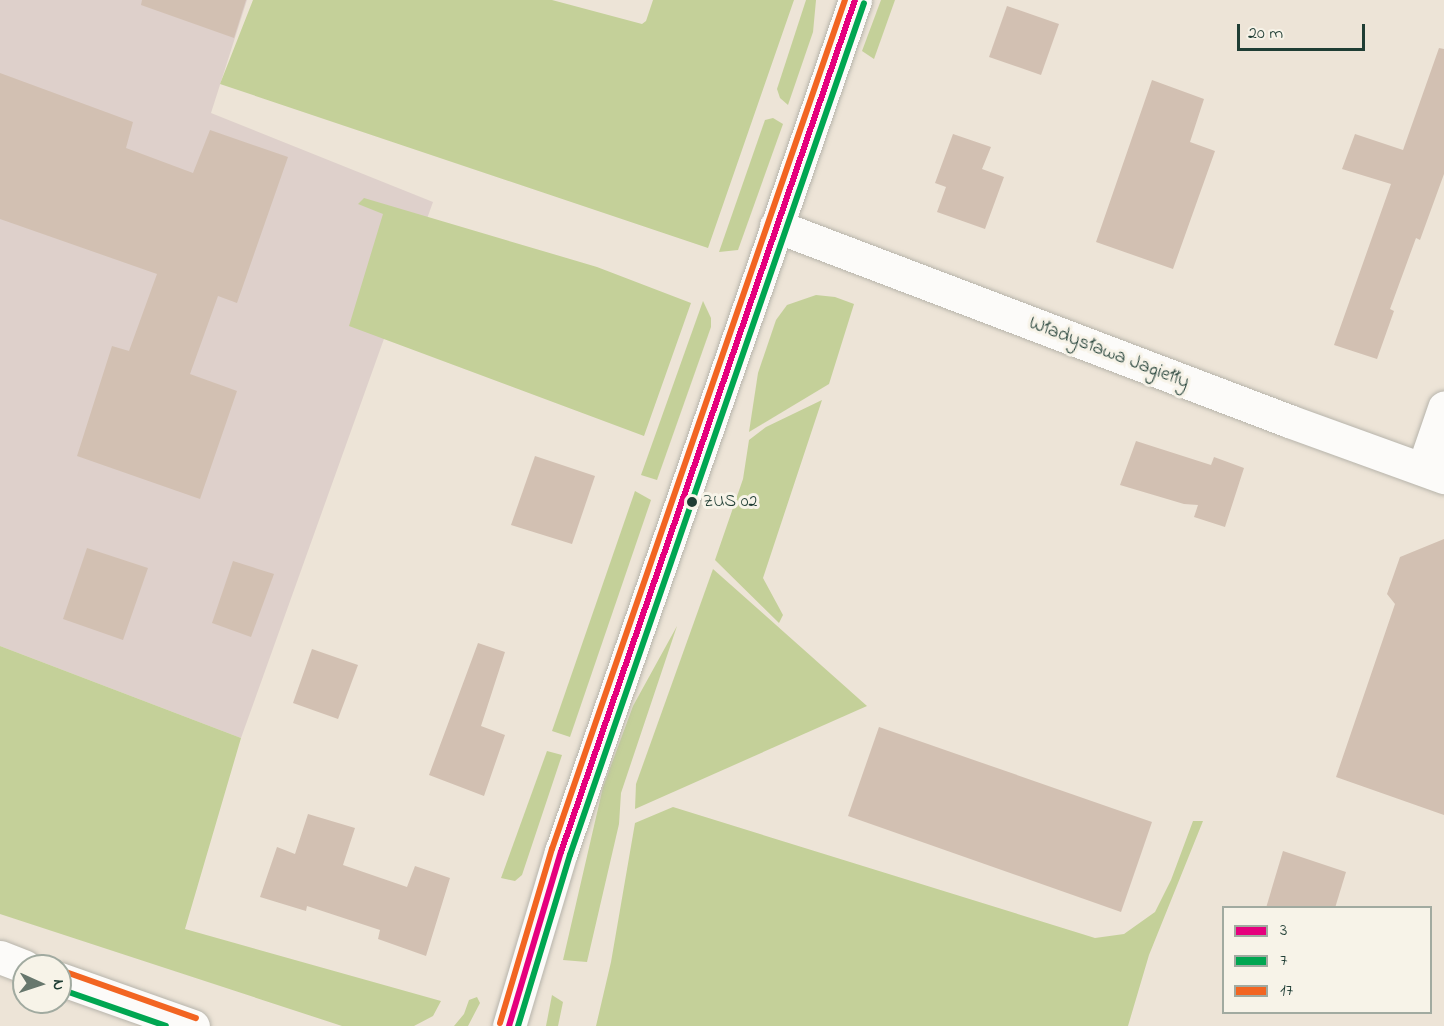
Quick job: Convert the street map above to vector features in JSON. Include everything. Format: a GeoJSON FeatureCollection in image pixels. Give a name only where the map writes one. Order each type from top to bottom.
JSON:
{"type":"FeatureCollection","features":[{"type":"Feature","properties":{"kind":"main road"},"geometry":{"type":"LineString","coordinates":[[509,1026],[565,841],[855,0]]}},
{"type":"Feature","properties":{"kind":"main road","name":"Władysława Jagiełły"},"geometry":{"type":"LineString","coordinates":[[776,226],[1289,421],[1433,473]]}},
{"type":"Feature","properties":{"kind":"main road"},"geometry":{"type":"LineString","coordinates":[[1433,473],[1444,408]]}},
{"type":"Feature","properties":{"kind":"main road"},"geometry":{"type":"LineString","coordinates":[[72,983],[193,1026]]}},
{"type":"Feature","properties":{"kind":"shaded area"},"geometry":{"type":"Polygon","coordinates":[[[0,0],[247,0],[211,113],[433,202],[241,738],[0,646],[0,0]]]}},
{"type":"Feature","properties":{"kind":"green space"},"geometry":{"type":"Polygon","coordinates":[[[253,0],[552,0],[642,24],[646,21],[653,0],[794,0],[708,248],[220,84],[253,0]]]}},
{"type":"Feature","properties":{"kind":"green space"},"geometry":{"type":"Polygon","coordinates":[[[806,0],[816,0],[813,32],[788,105],[780,98],[777,89],[806,0]]]}},
{"type":"Feature","properties":{"kind":"green space"},"geometry":{"type":"Polygon","coordinates":[[[881,0],[895,0],[874,59],[862,51],[881,0]]]}},
{"type":"Feature","properties":{"kind":"green space"},"geometry":{"type":"Polygon","coordinates":[[[773,118],[783,124],[738,250],[719,252],[765,120],[773,118]]]}},
{"type":"Feature","properties":{"kind":"green space"},"geometry":{"type":"Polygon","coordinates":[[[364,198],[597,267],[691,303],[644,436],[349,326],[383,214],[358,204],[364,198]]]}},
{"type":"Feature","properties":{"kind":"green space"},"geometry":{"type":"Polygon","coordinates":[[[816,295],[835,297],[854,304],[829,384],[749,432],[758,373],[776,320],[787,305],[816,295]]]}},
{"type":"Feature","properties":{"kind":"green space"},"geometry":{"type":"Polygon","coordinates":[[[703,301],[711,318],[711,327],[657,480],[641,475],[703,301]]]}},
{"type":"Feature","properties":{"kind":"green space"},"geometry":{"type":"Polygon","coordinates":[[[822,400],[763,578],[783,615],[779,623],[715,560],[743,479],[749,440],[766,427],[822,400]]]}},
{"type":"Feature","properties":{"kind":"green space"},"geometry":{"type":"Polygon","coordinates":[[[635,491],[651,500],[570,737],[552,731],[635,491]]]}},
{"type":"Feature","properties":{"kind":"green space"},"geometry":{"type":"Polygon","coordinates":[[[713,569],[867,706],[635,809],[636,784],[713,569]]]}},
{"type":"Feature","properties":{"kind":"green space"},"geometry":{"type":"Polygon","coordinates":[[[677,626],[621,793],[619,824],[587,962],[563,960],[603,787],[633,706],[677,626]]]}},
{"type":"Feature","properties":{"kind":"green space"},"geometry":{"type":"Polygon","coordinates":[[[0,646],[241,738],[185,929],[441,1001],[433,1016],[414,1026],[342,1026],[0,914],[0,646]]]}},
{"type":"Feature","properties":{"kind":"green space"},"geometry":{"type":"Polygon","coordinates":[[[547,751],[562,755],[522,875],[515,881],[501,878],[547,751]]]}},
{"type":"Feature","properties":{"kind":"green space"},"geometry":{"type":"Polygon","coordinates":[[[673,807],[1095,938],[1124,934],[1155,912],[1171,880],[1193,821],[1203,821],[1149,955],[1128,1026],[596,1026],[611,962],[635,823],[673,807]]]}},
{"type":"Feature","properties":{"kind":"green space"},"geometry":{"type":"Polygon","coordinates":[[[552,995],[563,1002],[558,1026],[546,1026],[552,995]]]}},
{"type":"Feature","properties":{"kind":"green space"},"geometry":{"type":"Polygon","coordinates":[[[477,997],[480,1003],[468,1026],[454,1026],[464,1014],[469,1000],[477,997]]]}},
{"type":"Feature","properties":{"kind":"building"},"geometry":{"type":"Polygon","coordinates":[[[142,0],[246,0],[234,38],[141,5],[142,0]]]}},
{"type":"Feature","properties":{"kind":"building"},"geometry":{"type":"Polygon","coordinates":[[[1007,6],[1059,24],[1041,75],[989,57],[1007,6]]]}},
{"type":"Feature","properties":{"kind":"building"},"geometry":{"type":"Polygon","coordinates":[[[1439,48],[1444,49],[1444,174],[1420,240],[1416,238],[1390,309],[1394,311],[1377,359],[1334,345],[1391,184],[1342,169],[1355,134],[1403,150],[1439,48]]]}},
{"type":"Feature","properties":{"kind":"building"},"geometry":{"type":"Polygon","coordinates":[[[0,73],[133,122],[126,148],[193,173],[210,130],[288,157],[237,303],[218,296],[190,374],[237,391],[200,499],[77,456],[112,346],[129,351],[157,274],[0,219],[0,73]]]}},
{"type":"Feature","properties":{"kind":"building"},"geometry":{"type":"Polygon","coordinates":[[[1152,80],[1204,99],[1190,142],[1215,151],[1173,269],[1096,242],[1152,80]]]}},
{"type":"Feature","properties":{"kind":"building"},"geometry":{"type":"Polygon","coordinates":[[[953,134],[991,147],[982,169],[1004,177],[985,229],[937,212],[946,187],[935,183],[953,134]]]}},
{"type":"Feature","properties":{"kind":"building"},"geometry":{"type":"Polygon","coordinates":[[[1136,441],[1211,465],[1214,457],[1244,468],[1225,527],[1194,517],[1198,505],[1184,504],[1120,485],[1136,441]]]}},
{"type":"Feature","properties":{"kind":"building"},"geometry":{"type":"Polygon","coordinates":[[[535,456],[595,476],[572,544],[511,525],[535,456]]]}},
{"type":"Feature","properties":{"kind":"building"},"geometry":{"type":"Polygon","coordinates":[[[1444,539],[1444,815],[1336,777],[1395,604],[1387,594],[1400,557],[1444,539]]]}},
{"type":"Feature","properties":{"kind":"building"},"geometry":{"type":"Polygon","coordinates":[[[87,548],[148,568],[123,640],[63,619],[87,548]]]}},
{"type":"Feature","properties":{"kind":"building"},"geometry":{"type":"Polygon","coordinates":[[[233,561],[274,574],[251,637],[212,623],[233,561]]]}},
{"type":"Feature","properties":{"kind":"building"},"geometry":{"type":"Polygon","coordinates":[[[478,643],[505,652],[481,726],[505,735],[484,796],[429,775],[478,643]]]}},
{"type":"Feature","properties":{"kind":"building"},"geometry":{"type":"Polygon","coordinates":[[[312,649],[358,665],[338,719],[293,703],[312,649]]]}},
{"type":"Feature","properties":{"kind":"building"},"geometry":{"type":"Polygon","coordinates":[[[879,727],[1152,822],[1121,912],[848,816],[879,727]]]}},
{"type":"Feature","properties":{"kind":"building"},"geometry":{"type":"Polygon","coordinates":[[[308,814],[355,828],[343,865],[407,887],[415,866],[450,878],[426,956],[378,939],[380,930],[307,906],[306,911],[260,897],[277,847],[295,854],[308,814]]]}},
{"type":"Feature","properties":{"kind":"building"},"geometry":{"type":"Polygon","coordinates":[[[1283,851],[1346,872],[1336,906],[1267,906],[1283,851]]]}},
{"type":"Feature","properties":{"kind":"transit line","name":"17"},"geometry":{"type":"LineString","coordinates":[[500,1023],[552,849],[845,0]]}},
{"type":"Feature","properties":{"kind":"transit line","name":"3"},"geometry":{"type":"LineString","coordinates":[[509,1026],[561,852],[855,0]]}},
{"type":"Feature","properties":{"kind":"transit line","name":"7"},"geometry":{"type":"LineString","coordinates":[[518,1026],[570,855],[864,3]]}},
{"type":"Feature","properties":{"kind":"transit line","name":"17"},"geometry":{"type":"LineString","coordinates":[[72,974],[196,1018]]}},
{"type":"Feature","properties":{"kind":"transit line","name":"7"},"geometry":{"type":"LineString","coordinates":[[72,993],[166,1026]]}},
{"type":"Feature","properties":{"kind":"place","name":"ZUS 02"},"geometry":{"type":"Point","coordinates":[692,502]}}]}
